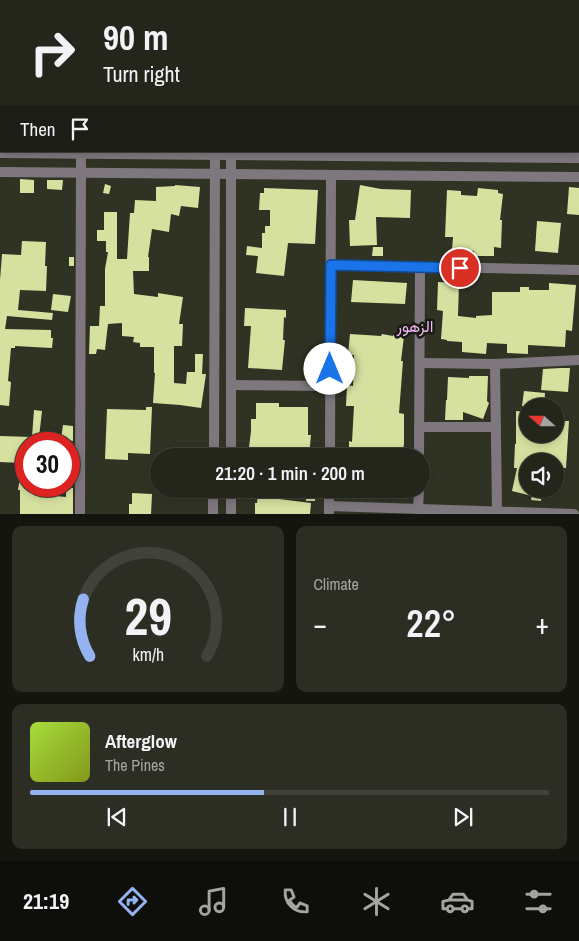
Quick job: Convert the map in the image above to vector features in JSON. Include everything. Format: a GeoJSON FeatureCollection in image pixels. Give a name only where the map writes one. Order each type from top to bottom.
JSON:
{"type":"FeatureCollection","features":[{"type":"Feature","properties":{"kind":"street"},"geometry":{"type":"LineString","coordinates":[[80,514],[81,152]]}},
{"type":"Feature","properties":{"kind":"street"},"geometry":{"type":"LineString","coordinates":[[0,153],[231,153],[579,158]]}},
{"type":"Feature","properties":{"kind":"street"},"geometry":{"type":"LineString","coordinates":[[214,448],[215,153]]}},
{"type":"Feature","properties":{"kind":"street"},"geometry":{"type":"LineString","coordinates":[[231,153],[231,448]]}},
{"type":"Feature","properties":{"kind":"street"},"geometry":{"type":"LineString","coordinates":[[0,172],[579,177]]}},
{"type":"Feature","properties":{"kind":"street"},"geometry":{"type":"LineString","coordinates":[[330,448],[331,175]]}},
{"type":"Feature","properties":{"kind":"street"},"geometry":{"type":"LineString","coordinates":[[331,265],[579,270]]}},
{"type":"Feature","properties":{"kind":"street"},"geometry":{"type":"LineString","coordinates":[[419,448],[420,267]]}},
{"type":"Feature","properties":{"kind":"street"},"geometry":{"type":"LineString","coordinates":[[420,363],[495,364],[579,360]]}},
{"type":"Feature","properties":{"kind":"street"},"geometry":{"type":"LineString","coordinates":[[495,364],[497,511]]}},
{"type":"Feature","properties":{"kind":"street"},"geometry":{"type":"LineString","coordinates":[[231,385],[330,386]]}},
{"type":"Feature","properties":{"kind":"street"},"geometry":{"type":"LineString","coordinates":[[419,427],[496,427]]}},
{"type":"Feature","properties":{"kind":"street"},"geometry":{"type":"LineString","coordinates":[[213,514],[214,498]]}},
{"type":"Feature","properties":{"kind":"street"},"geometry":{"type":"LineString","coordinates":[[231,498],[231,514]]}},
{"type":"Feature","properties":{"kind":"street"},"geometry":{"type":"LineString","coordinates":[[418,508],[419,498]]}},
{"type":"Feature","properties":{"kind":"street"},"geometry":{"type":"LineString","coordinates":[[329,510],[418,508],[574,514]]}},
{"type":"Feature","properties":{"kind":"building"},"geometry":{"type":"Polygon","coordinates":[[[20,179],[34,180],[34,193],[20,193],[20,179]]]}},
{"type":"Feature","properties":{"kind":"building"},"geometry":{"type":"Polygon","coordinates":[[[47,180],[63,180],[62,190],[47,189],[47,180]]]}},
{"type":"Feature","properties":{"kind":"building"},"geometry":{"type":"Polygon","coordinates":[[[105,184],[111,186],[109,194],[103,193],[105,184]]]}},
{"type":"Feature","properties":{"kind":"building"},"geometry":{"type":"Polygon","coordinates":[[[175,185],[200,187],[198,208],[181,206],[179,216],[171,214],[169,232],[152,229],[148,257],[149,271],[133,271],[134,294],[158,297],[158,293],[183,297],[179,324],[183,324],[182,346],[174,346],[174,383],[186,384],[187,372],[195,372],[195,354],[203,354],[202,374],[206,374],[201,408],[153,403],[154,347],[140,347],[140,343],[133,342],[134,337],[122,336],[122,323],[108,324],[105,350],[97,349],[96,354],[89,354],[90,326],[99,326],[100,306],[105,306],[105,269],[108,252],[106,252],[106,241],[97,241],[97,230],[104,230],[104,212],[117,212],[117,259],[127,259],[130,213],[134,213],[135,200],[156,201],[156,187],[175,185]]]}},
{"type":"Feature","properties":{"kind":"building"},"geometry":{"type":"Polygon","coordinates":[[[360,185],[381,189],[411,190],[410,218],[376,217],[377,245],[350,246],[349,220],[355,220],[360,185]]]}},
{"type":"Feature","properties":{"kind":"building"},"geometry":{"type":"Polygon","coordinates":[[[569,187],[579,188],[579,215],[567,214],[569,187]]]}},
{"type":"Feature","properties":{"kind":"building"},"geometry":{"type":"Polygon","coordinates":[[[264,188],[318,190],[315,244],[288,243],[284,276],[256,273],[258,256],[246,255],[247,246],[262,248],[262,233],[265,233],[265,226],[270,226],[270,210],[259,210],[260,193],[264,193],[264,188]]]}},
{"type":"Feature","properties":{"kind":"building"},"geometry":{"type":"Polygon","coordinates":[[[478,188],[498,190],[498,193],[503,194],[500,220],[502,220],[501,248],[494,247],[494,256],[474,256],[474,251],[452,250],[453,237],[445,237],[447,190],[461,191],[461,195],[477,196],[478,188]]]}},
{"type":"Feature","properties":{"kind":"building"},"geometry":{"type":"Polygon","coordinates":[[[537,221],[561,223],[558,253],[535,251],[537,221]]]}},
{"type":"Feature","properties":{"kind":"building"},"geometry":{"type":"Polygon","coordinates":[[[22,241],[46,242],[46,291],[20,290],[18,310],[53,313],[52,320],[7,316],[5,329],[51,330],[51,338],[53,338],[52,348],[15,346],[15,348],[11,348],[8,381],[11,382],[9,406],[0,405],[0,280],[2,254],[21,255],[22,241]]]}},
{"type":"Feature","properties":{"kind":"building"},"geometry":{"type":"Polygon","coordinates":[[[373,247],[383,247],[383,256],[372,256],[373,247]]]}},
{"type":"Feature","properties":{"kind":"building"},"geometry":{"type":"Polygon","coordinates":[[[69,257],[74,257],[74,266],[69,266],[69,257]]]}},
{"type":"Feature","properties":{"kind":"building"},"geometry":{"type":"Polygon","coordinates":[[[353,280],[407,283],[405,304],[351,302],[353,280]]]}},
{"type":"Feature","properties":{"kind":"building"},"geometry":{"type":"Polygon","coordinates":[[[438,282],[459,283],[458,316],[476,318],[476,316],[492,315],[492,292],[520,292],[520,287],[529,287],[529,290],[549,290],[549,283],[576,285],[572,331],[566,330],[565,347],[528,345],[528,354],[507,353],[507,344],[487,343],[486,354],[462,352],[462,342],[441,339],[443,311],[437,310],[438,282]]]}},
{"type":"Feature","properties":{"kind":"building"},"geometry":{"type":"Polygon","coordinates":[[[53,294],[71,296],[68,312],[51,310],[53,294]]]}},
{"type":"Feature","properties":{"kind":"building"},"geometry":{"type":"Polygon","coordinates":[[[245,308],[286,310],[286,318],[284,317],[283,340],[285,340],[282,370],[248,368],[251,326],[244,326],[245,308]]]}},
{"type":"Feature","properties":{"kind":"building"},"geometry":{"type":"Polygon","coordinates":[[[350,334],[404,336],[399,413],[404,414],[403,448],[349,448],[349,441],[352,442],[354,406],[346,406],[347,385],[353,386],[354,355],[348,355],[350,334]]]}},
{"type":"Feature","properties":{"kind":"building"},"geometry":{"type":"Polygon","coordinates":[[[570,368],[568,392],[541,390],[543,369],[570,368]]]}},
{"type":"Feature","properties":{"kind":"building"},"geometry":{"type":"Polygon","coordinates":[[[469,376],[488,376],[487,401],[489,403],[483,419],[463,412],[463,420],[445,420],[448,377],[469,378],[469,376]]]}},
{"type":"Feature","properties":{"kind":"building"},"geometry":{"type":"Polygon","coordinates":[[[524,391],[545,393],[545,398],[523,398],[524,391]]]}},
{"type":"Feature","properties":{"kind":"building"},"geometry":{"type":"Polygon","coordinates":[[[256,403],[279,403],[279,407],[308,407],[308,435],[311,435],[310,448],[249,448],[251,419],[256,419],[256,403]]]}},
{"type":"Feature","properties":{"kind":"building"},"geometry":{"type":"Polygon","coordinates":[[[146,407],[152,407],[150,454],[128,453],[128,460],[105,459],[107,409],[146,410],[146,407]]]}},
{"type":"Feature","properties":{"kind":"building"},"geometry":{"type":"Polygon","coordinates":[[[34,410],[42,411],[40,432],[32,432],[34,410]]]}},
{"type":"Feature","properties":{"kind":"building"},"geometry":{"type":"Polygon","coordinates":[[[516,411],[519,411],[519,443],[564,443],[564,421],[569,421],[566,468],[564,468],[564,453],[519,453],[519,493],[512,491],[517,468],[514,468],[516,411]]]}},
{"type":"Feature","properties":{"kind":"building"},"geometry":{"type":"Polygon","coordinates":[[[63,425],[73,426],[73,432],[62,432],[63,425]]]}},
{"type":"Feature","properties":{"kind":"building"},"geometry":{"type":"Polygon","coordinates":[[[0,436],[15,436],[15,463],[0,462],[0,436]]]}},
{"type":"Feature","properties":{"kind":"building"},"geometry":{"type":"Polygon","coordinates":[[[132,493],[150,494],[150,498],[152,498],[151,514],[129,514],[129,504],[132,504],[132,493]]]}},
{"type":"Feature","properties":{"kind":"building"},"geometry":{"type":"Polygon","coordinates":[[[20,497],[73,497],[73,514],[20,514],[20,497]]]}},
{"type":"Feature","properties":{"kind":"building"},"geometry":{"type":"Polygon","coordinates":[[[258,498],[279,498],[311,503],[310,514],[255,514],[255,503],[257,503],[258,498]]]}},
{"type":"Feature","properties":{"kind":"building"},"geometry":{"type":"Polygon","coordinates":[[[306,498],[315,498],[315,501],[306,501],[306,498]]]}},
{"type":"Feature","properties":{"kind":"building"},"geometry":{"type":"Polygon","coordinates":[[[532,498],[541,498],[541,501],[531,500],[532,498]]]}},
{"type":"Feature","properties":{"kind":"district","name":"الزهور"},"geometry":{"type":"Point","coordinates":[415,326]}},
{"type":"Feature","properties":{"kind":"route"},"geometry":{"type":"LineString","coordinates":[[330,369],[331,265],[460,268]]}}]}
